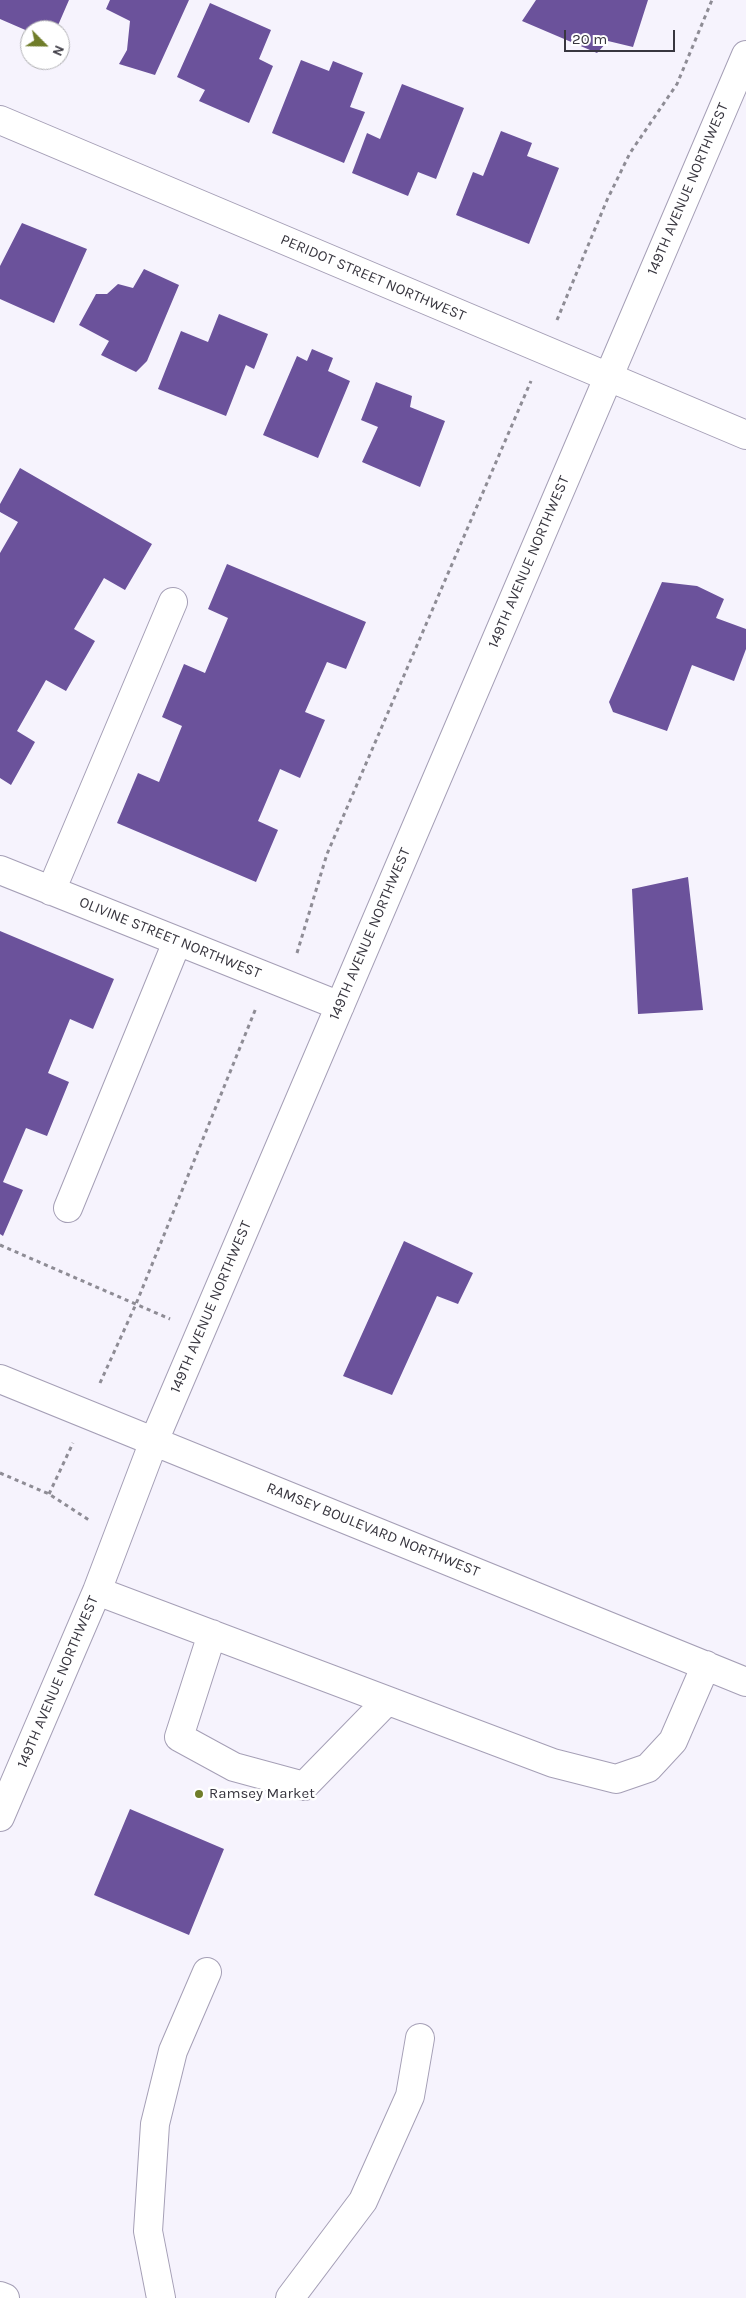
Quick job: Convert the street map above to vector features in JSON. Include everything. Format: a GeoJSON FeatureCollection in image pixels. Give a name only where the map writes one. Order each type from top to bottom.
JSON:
{"type":"FeatureCollection","features":[{"type":"Feature","properties":{"kind":"street","name":"149TH AVENUE NORTHWEST"},"geometry":{"type":"LineString","coordinates":[[0,1816],[97,1591],[154,1441],[746,55]]}},
{"type":"Feature","properties":{"kind":"street","name":"PERIDOT STREET NORTHWEST"},"geometry":{"type":"LineString","coordinates":[[0,120],[746,435]]}},
{"type":"Feature","properties":{"kind":"street"},"geometry":{"type":"LineString","coordinates":[[51,891],[173,602]]}},
{"type":"Feature","properties":{"kind":"street","name":"OLIVINE STREET NORTHWEST"},"geometry":{"type":"LineString","coordinates":[[0,870],[340,1006]]}},
{"type":"Feature","properties":{"kind":"street"},"geometry":{"type":"LineString","coordinates":[[68,1208],[178,942]]}},
{"type":"Feature","properties":{"kind":"street","name":"RAMSEY BOULEVARD NORTHWEST"},"geometry":{"type":"LineString","coordinates":[[0,1379],[746,1682]]}},
{"type":"Feature","properties":{"kind":"street"},"geometry":{"type":"LineString","coordinates":[[97,1591],[553,1763],[616,1779],[648,1768],[673,1741],[706,1665]]}},
{"type":"Feature","properties":{"kind":"street"},"geometry":{"type":"LineString","coordinates":[[212,1634],[179,1737],[234,1768],[304,1786],[387,1701]]}},
{"type":"Feature","properties":{"kind":"street"},"geometry":{"type":"LineString","coordinates":[[161,2298],[148,2231],[155,2124],[173,2051],[206,1972]]}},
{"type":"Feature","properties":{"kind":"street"},"geometry":{"type":"LineString","coordinates":[[290,2298],[363,2201],[410,2096],[420,2038]]}},
{"type":"Feature","properties":{"kind":"street"},"geometry":{"type":"LineString","coordinates":[[0,2296],[5,2298]]}},
{"type":"Feature","properties":{"kind":"path"},"geometry":{"type":"LineString","coordinates":[[136,1304],[255,1008],[296,957],[328,854],[607,200],[630,153],[677,84],[712,0]]}},
{"type":"Feature","properties":{"kind":"path"},"geometry":{"type":"LineString","coordinates":[[0,1245],[200,1333]]}},
{"type":"Feature","properties":{"kind":"path"},"geometry":{"type":"LineString","coordinates":[[0,1473],[49,1494],[117,1538]]}},
{"type":"Feature","properties":{"kind":"building"},"geometry":{"type":"Polygon","coordinates":[[[0,0],[69,0],[60,20],[20,20],[20,28],[0,19],[0,0]]]}},
{"type":"Feature","properties":{"kind":"building"},"geometry":{"type":"Polygon","coordinates":[[[110,0],[189,0],[155,75],[119,64],[127,50],[130,21],[106,9],[110,0]]]}},
{"type":"Feature","properties":{"kind":"building"},"geometry":{"type":"Polygon","coordinates":[[[536,0],[648,0],[633,47],[608,41],[597,53],[522,21],[536,0]]]}},
{"type":"Feature","properties":{"kind":"building"},"geometry":{"type":"Polygon","coordinates":[[[210,3],[271,30],[259,59],[273,66],[249,123],[199,101],[205,90],[177,77],[210,3]]]}},
{"type":"Feature","properties":{"kind":"building"},"geometry":{"type":"Polygon","coordinates":[[[301,60],[329,71],[333,61],[363,73],[350,107],[365,112],[344,163],[272,133],[301,60]]]}},
{"type":"Feature","properties":{"kind":"building"},"geometry":{"type":"Polygon","coordinates":[[[402,84],[464,108],[436,179],[418,172],[408,196],[352,173],[367,133],[380,139],[402,84]]]}},
{"type":"Feature","properties":{"kind":"building"},"geometry":{"type":"Polygon","coordinates":[[[501,131],[532,143],[527,156],[559,168],[529,244],[456,215],[473,172],[483,176],[501,131]]]}},
{"type":"Feature","properties":{"kind":"building"},"geometry":{"type":"Polygon","coordinates":[[[22,223],[87,249],[54,323],[0,299],[0,266],[22,223]]]}},
{"type":"Feature","properties":{"kind":"building"},"geometry":{"type":"Polygon","coordinates":[[[144,269],[179,285],[147,361],[136,372],[101,355],[109,341],[79,325],[96,294],[107,294],[118,284],[133,288],[144,269]]]}},
{"type":"Feature","properties":{"kind":"building"},"geometry":{"type":"Polygon","coordinates":[[[219,314],[268,334],[254,369],[246,365],[226,416],[158,389],[181,331],[208,342],[219,314]]]}},
{"type":"Feature","properties":{"kind":"building"},"geometry":{"type":"Polygon","coordinates":[[[312,349],[333,358],[328,371],[350,381],[318,458],[263,435],[297,356],[307,361],[312,349]]]}},
{"type":"Feature","properties":{"kind":"building"},"geometry":{"type":"Polygon","coordinates":[[[376,382],[412,396],[410,407],[445,421],[420,487],[362,462],[378,427],[361,420],[376,382]]]}},
{"type":"Feature","properties":{"kind":"building"},"geometry":{"type":"Polygon","coordinates":[[[20,468],[152,544],[125,590],[104,578],[74,629],[95,641],[66,691],[46,680],[17,731],[35,742],[11,785],[0,778],[0,553],[18,522],[0,512],[0,504],[20,468]]]}},
{"type":"Feature","properties":{"kind":"building"},"geometry":{"type":"Polygon","coordinates":[[[227,564],[366,622],[346,669],[327,662],[305,712],[325,720],[300,778],[280,769],[258,821],[278,830],[256,882],[117,823],[138,773],[159,782],[182,726],[162,717],[184,664],[205,673],[228,618],[208,609],[227,564]]]}},
{"type":"Feature","properties":{"kind":"building"},"geometry":{"type":"Polygon","coordinates":[[[662,582],[697,586],[724,599],[716,618],[746,629],[746,649],[734,681],[692,665],[667,731],[613,712],[609,702],[662,582]]]}},
{"type":"Feature","properties":{"kind":"building"},"geometry":{"type":"Polygon","coordinates":[[[688,877],[703,1010],[638,1014],[632,889],[688,877]]]}},
{"type":"Feature","properties":{"kind":"building"},"geometry":{"type":"Polygon","coordinates":[[[0,931],[114,979],[93,1029],[70,1019],[48,1073],[69,1082],[47,1136],[26,1128],[3,1182],[23,1190],[3,1236],[0,1234],[0,931]]]}},
{"type":"Feature","properties":{"kind":"building"},"geometry":{"type":"Polygon","coordinates":[[[404,1241],[473,1273],[458,1304],[437,1296],[392,1395],[343,1376],[404,1241]]]}},
{"type":"Feature","properties":{"kind":"building"},"geometry":{"type":"Polygon","coordinates":[[[130,1809],[224,1849],[189,1935],[94,1895],[130,1809]]]}},
{"type":"Feature","properties":{"kind":"place","name":"Ramsey Market"},"geometry":{"type":"Point","coordinates":[199,1794]}}]}
